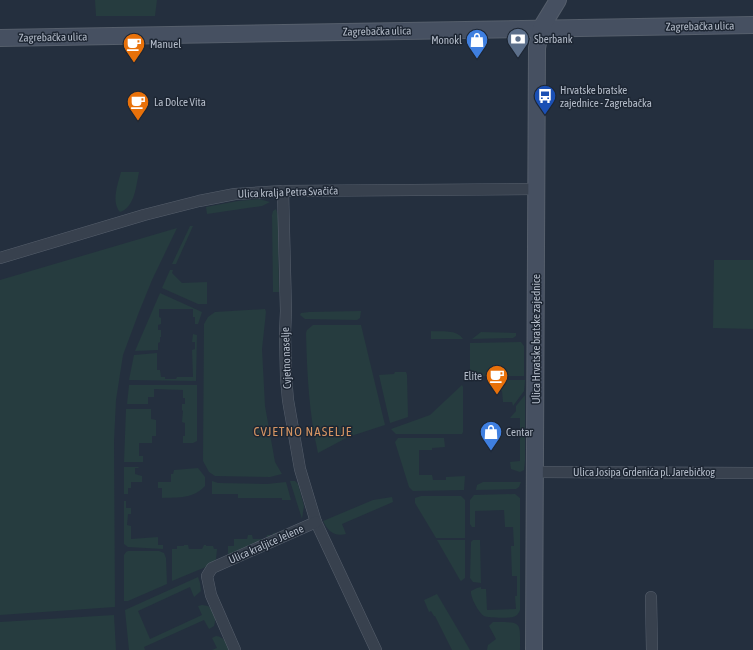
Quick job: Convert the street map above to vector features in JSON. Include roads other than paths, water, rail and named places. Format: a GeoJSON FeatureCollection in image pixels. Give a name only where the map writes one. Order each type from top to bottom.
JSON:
{"type":"FeatureCollection","features":[{"type":"Feature","properties":{"kind":"main road","name":"Ulica Hrvatske bratske zajednice"},"geometry":{"type":"LineString","coordinates":[[534,650],[537,48],[541,28],[558,0]]}},
{"type":"Feature","properties":{"kind":"main road","name":"Zagrebačka ulica"},"geometry":{"type":"LineString","coordinates":[[0,38],[753,25]]}},
{"type":"Feature","properties":{"kind":"street","name":"Ulica kralja Petra Svačića"},"geometry":{"type":"LineString","coordinates":[[0,258],[199,201],[235,194],[283,191],[536,189]]}},
{"type":"Feature","properties":{"kind":"street","name":"Cvjetno naselje"},"geometry":{"type":"LineString","coordinates":[[283,191],[286,377],[288,400],[300,470],[316,522]]}},
{"type":"Feature","properties":{"kind":"street","name":"Ulica Josipa Grdenića pl. Jarebičkog"},"geometry":{"type":"LineString","coordinates":[[535,472],[753,473]]}},
{"type":"Feature","properties":{"kind":"street","name":"Ulica kraljice Jelene"},"geometry":{"type":"LineString","coordinates":[[234,650],[211,594],[208,576],[212,568],[316,522],[376,650]]}},
{"type":"Feature","properties":{"kind":"street"},"geometry":{"type":"LineString","coordinates":[[651,597],[652,650]]}},
{"type":"Feature","properties":{"kind":"place","name":"Sberbank"},"geometry":{"type":"Point","coordinates":[518,58]}},
{"type":"Feature","properties":{"kind":"place","name":"Monokl"},"geometry":{"type":"Point","coordinates":[477,60]}},
{"type":"Feature","properties":{"kind":"place","name":"Manuel"},"geometry":{"type":"Point","coordinates":[134,64]}},
{"type":"Feature","properties":{"kind":"place","name":"Hrvatske bratske zajednice - Zagrebačka"},"geometry":{"type":"Point","coordinates":[545,116]}},
{"type":"Feature","properties":{"kind":"place","name":"La Dolce Vita"},"geometry":{"type":"Point","coordinates":[138,122]}},
{"type":"Feature","properties":{"kind":"place","name":"Elite"},"geometry":{"type":"Point","coordinates":[497,396]}},
{"type":"Feature","properties":{"kind":"place","name":"Centar"},"geometry":{"type":"Point","coordinates":[491,452]}},
{"type":"Feature","properties":{"kind":"district","name":"CVJETNO NASELJE"},"geometry":{"type":"Point","coordinates":[303,431]}}]}
